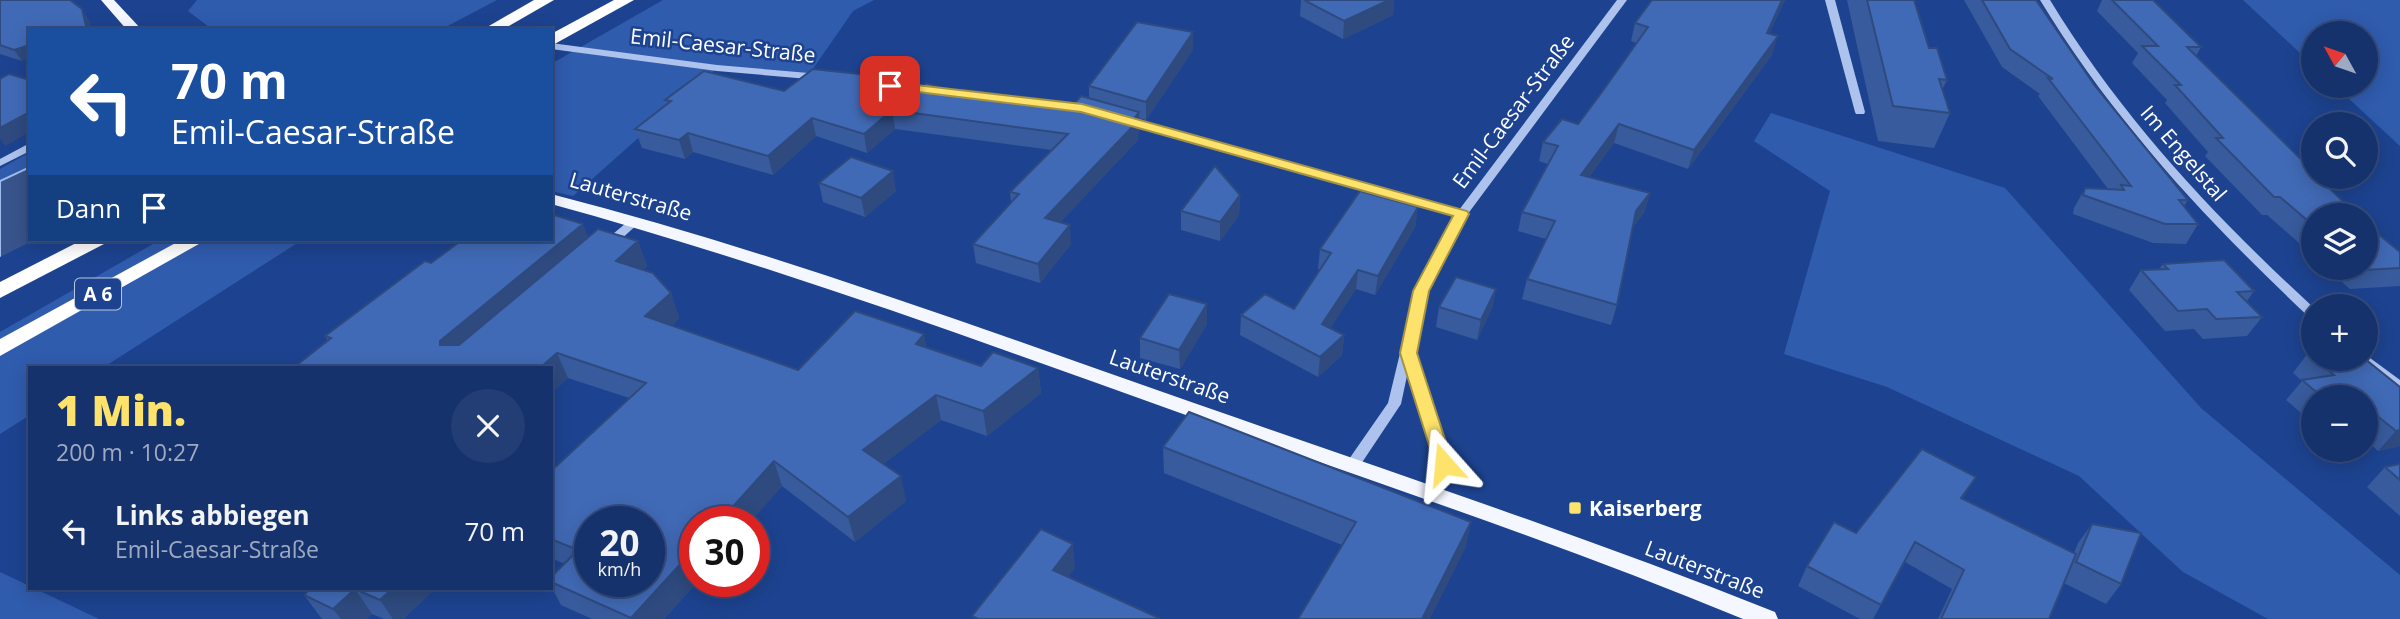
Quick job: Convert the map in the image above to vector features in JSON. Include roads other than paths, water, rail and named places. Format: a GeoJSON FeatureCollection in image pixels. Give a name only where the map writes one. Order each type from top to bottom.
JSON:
{"type":"FeatureCollection","features":[{"type":"Feature","properties":{"kind":"highway"},"geometry":{"type":"LineString","coordinates":[[553,43],[626,0]]}},
{"type":"Feature","properties":{"kind":"highway"},"geometry":{"type":"LineString","coordinates":[[495,28],[541,3]]}},
{"type":"Feature","properties":{"kind":"highway","name":"A 6"},"geometry":{"type":"LineString","coordinates":[[0,291],[93,242]]}},
{"type":"Feature","properties":{"kind":"highway","name":"A 6"},"geometry":{"type":"LineString","coordinates":[[0,349],[192,242]]}},
{"type":"Feature","properties":{"kind":"main road"},"geometry":{"type":"LineString","coordinates":[[107,0],[133,28]]}},
{"type":"Feature","properties":{"kind":"main road","name":"Lauterstraße"},"geometry":{"type":"LineString","coordinates":[[553,200],[635,221],[834,283],[1575,545],[1767,619]]}},
{"type":"Feature","properties":{"kind":"street","name":"Emil-Caesar-Straße"},"geometry":{"type":"LineString","coordinates":[[1352,466],[1394,404],[1409,353],[1421,291],[1462,214],[1622,0]]}},
{"type":"Feature","properties":{"kind":"street"},"geometry":{"type":"LineString","coordinates":[[1830,0],[1860,112]]}},
{"type":"Feature","properties":{"kind":"street","name":"Im Engelstal"},"geometry":{"type":"LineString","coordinates":[[2045,0],[2061,28],[2181,182],[2257,263],[2301,303]]}},
{"type":"Feature","properties":{"kind":"street","name":"Emil-Caesar-Straße"},"geometry":{"type":"LineString","coordinates":[[553,44],[717,68],[835,79]]}},
{"type":"Feature","properties":{"kind":"street","name":"Emil-Caesar-Straße"},"geometry":{"type":"LineString","coordinates":[[1108,115],[1462,214]]}},
{"type":"Feature","properties":{"kind":"street"},"geometry":{"type":"LineString","coordinates":[[0,163],[28,147]]}},
{"type":"Feature","properties":{"kind":"street"},"geometry":{"type":"LineString","coordinates":[[594,256],[635,221]]}},
{"type":"Feature","properties":{"kind":"street","name":"Emil-Caesar-Straße"},"geometry":{"type":"LineString","coordinates":[[1409,353],[1444,464],[1432,495]]}},
{"type":"Feature","properties":{"kind":"street"},"geometry":{"type":"LineString","coordinates":[[2378,370],[2400,387]]}},
{"type":"Feature","properties":{"kind":"place","name":"Kaiserberg"},"geometry":{"type":"Point","coordinates":[1575,508]}}]}
